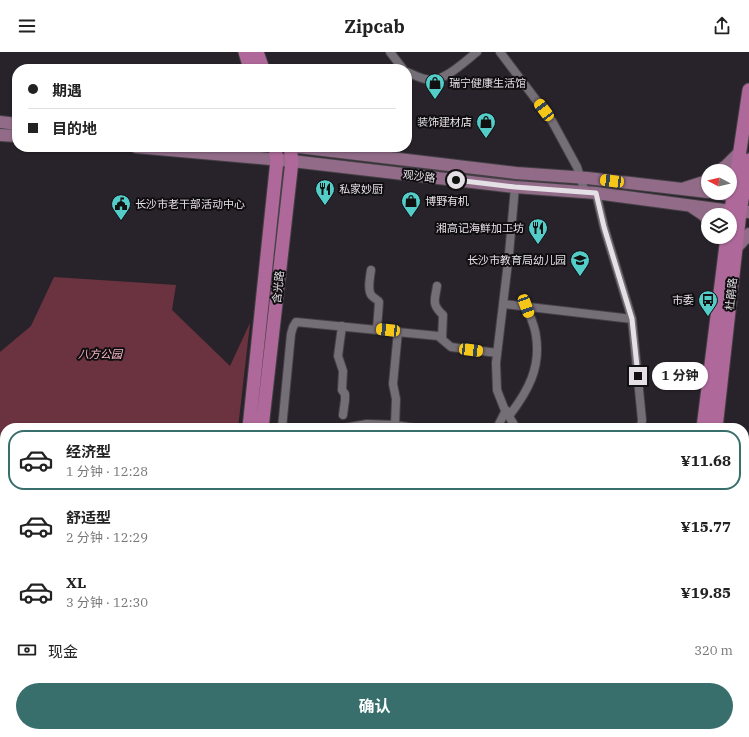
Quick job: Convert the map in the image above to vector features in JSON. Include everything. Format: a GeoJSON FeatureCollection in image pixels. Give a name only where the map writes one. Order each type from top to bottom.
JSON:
{"type":"FeatureCollection","features":[{"type":"Feature","properties":{"kind":"main road"},"geometry":{"type":"LineString","coordinates":[[244,52],[248,64]]}},
{"type":"Feature","properties":{"kind":"main road"},"geometry":{"type":"LineString","coordinates":[[257,52],[261,64]]}},
{"type":"Feature","properties":{"kind":"main road","name":"杜鹃路"},"geometry":{"type":"LineString","coordinates":[[704,423],[731,249],[742,196],[749,90]]}},
{"type":"Feature","properties":{"kind":"main road"},"geometry":{"type":"LineString","coordinates":[[0,122],[12,123]]}},
{"type":"Feature","properties":{"kind":"main road"},"geometry":{"type":"LineString","coordinates":[[0,135],[12,136]]}},
{"type":"Feature","properties":{"kind":"main road","name":"观沙路"},"geometry":{"type":"LineString","coordinates":[[191,152],[292,161],[515,187],[591,192],[738,213]]}},
{"type":"Feature","properties":{"kind":"main road","name":"含光路"},"geometry":{"type":"LineString","coordinates":[[250,423],[278,160],[276,152]]}},
{"type":"Feature","properties":{"kind":"main road","name":"含光路"},"geometry":{"type":"LineString","coordinates":[[263,423],[292,161],[291,152]]}},
{"type":"Feature","properties":{"kind":"main road","name":"观沙路"},"geometry":{"type":"LineString","coordinates":[[340,152],[516,173],[581,178],[701,191]]}},
{"type":"Feature","properties":{"kind":"main road"},"geometry":{"type":"LineString","coordinates":[[730,164],[744,156]]}},
{"type":"Feature","properties":{"kind":"main road"},"geometry":{"type":"LineString","coordinates":[[682,189],[701,183]]}},
{"type":"Feature","properties":{"kind":"main road"},"geometry":{"type":"LineString","coordinates":[[689,205],[701,213]]}},
{"type":"Feature","properties":{"kind":"main road"},"geometry":{"type":"LineString","coordinates":[[726,244],[731,249],[749,234]]}},
{"type":"Feature","properties":{"kind":"main road","name":"杜鹃路"},"geometry":{"type":"LineString","coordinates":[[716,423],[731,249],[729,244]]}},
{"type":"Feature","properties":{"kind":"street"},"geometry":{"type":"LineString","coordinates":[[390,52],[399,64]]}},
{"type":"Feature","properties":{"kind":"street"},"geometry":{"type":"LineString","coordinates":[[412,74],[432,80],[447,75],[477,52]]}},
{"type":"Feature","properties":{"kind":"street"},"geometry":{"type":"LineString","coordinates":[[500,52],[552,121],[577,167],[581,178],[591,192],[604,227],[632,319],[642,423]]}},
{"type":"Feature","properties":{"kind":"street"},"geometry":{"type":"LineString","coordinates":[[510,421],[497,390],[496,363],[509,254],[515,187]]}},
{"type":"Feature","properties":{"kind":"street"},"geometry":{"type":"LineString","coordinates":[[371,270],[369,292],[372,297],[379,302],[377,329]]}},
{"type":"Feature","properties":{"kind":"street"},"geometry":{"type":"LineString","coordinates":[[437,286],[434,305],[443,315],[442,339]]}},
{"type":"Feature","properties":{"kind":"street"},"geometry":{"type":"LineString","coordinates":[[503,304],[632,319]]}},
{"type":"Feature","properties":{"kind":"street"},"geometry":{"type":"LineString","coordinates":[[510,421],[534,375],[537,354],[536,335],[526,306]]}},
{"type":"Feature","properties":{"kind":"street"},"geometry":{"type":"LineString","coordinates":[[283,423],[293,327],[296,322],[438,336],[451,347],[497,353]]}},
{"type":"Feature","properties":{"kind":"street"},"geometry":{"type":"LineString","coordinates":[[342,326],[338,356],[342,371],[342,390],[345,400],[344,415]]}},
{"type":"Feature","properties":{"kind":"street"},"geometry":{"type":"LineString","coordinates":[[395,423],[396,399],[393,384],[398,331]]}},
{"type":"Feature","properties":{"kind":"green space","name":"八方公园"},"geometry":{"type":"Polygon","coordinates":[[[54,277],[176,285],[172,310],[230,366],[250,323],[239,423],[0,423],[0,352],[31,326],[54,277]]]}},
{"type":"Feature","properties":{"kind":"place","name":"瑞宁健康生活馆"},"geometry":{"type":"Point","coordinates":[435,100]}},
{"type":"Feature","properties":{"kind":"place","name":"装饰建材店"},"geometry":{"type":"Point","coordinates":[486,139]}},
{"type":"Feature","properties":{"kind":"place","name":"私家妙厨"},"geometry":{"type":"Point","coordinates":[325,206]}},
{"type":"Feature","properties":{"kind":"place","name":"博野有机"},"geometry":{"type":"Point","coordinates":[411,218]}},
{"type":"Feature","properties":{"kind":"place","name":"长沙市老干部活动中心"},"geometry":{"type":"Point","coordinates":[121,221]}},
{"type":"Feature","properties":{"kind":"place","name":"湘高记海鲜加工坊"},"geometry":{"type":"Point","coordinates":[538,245]}},
{"type":"Feature","properties":{"kind":"place","name":"长沙市教育局幼儿园"},"geometry":{"type":"Point","coordinates":[580,277]}},
{"type":"Feature","properties":{"kind":"place","name":"市委"},"geometry":{"type":"Point","coordinates":[708,317]}},
{"type":"Feature","properties":{"kind":"route"},"geometry":{"type":"LineString","coordinates":[[456,180],[515,187],[596,193],[604,227],[632,319],[638,376]]}}]}
